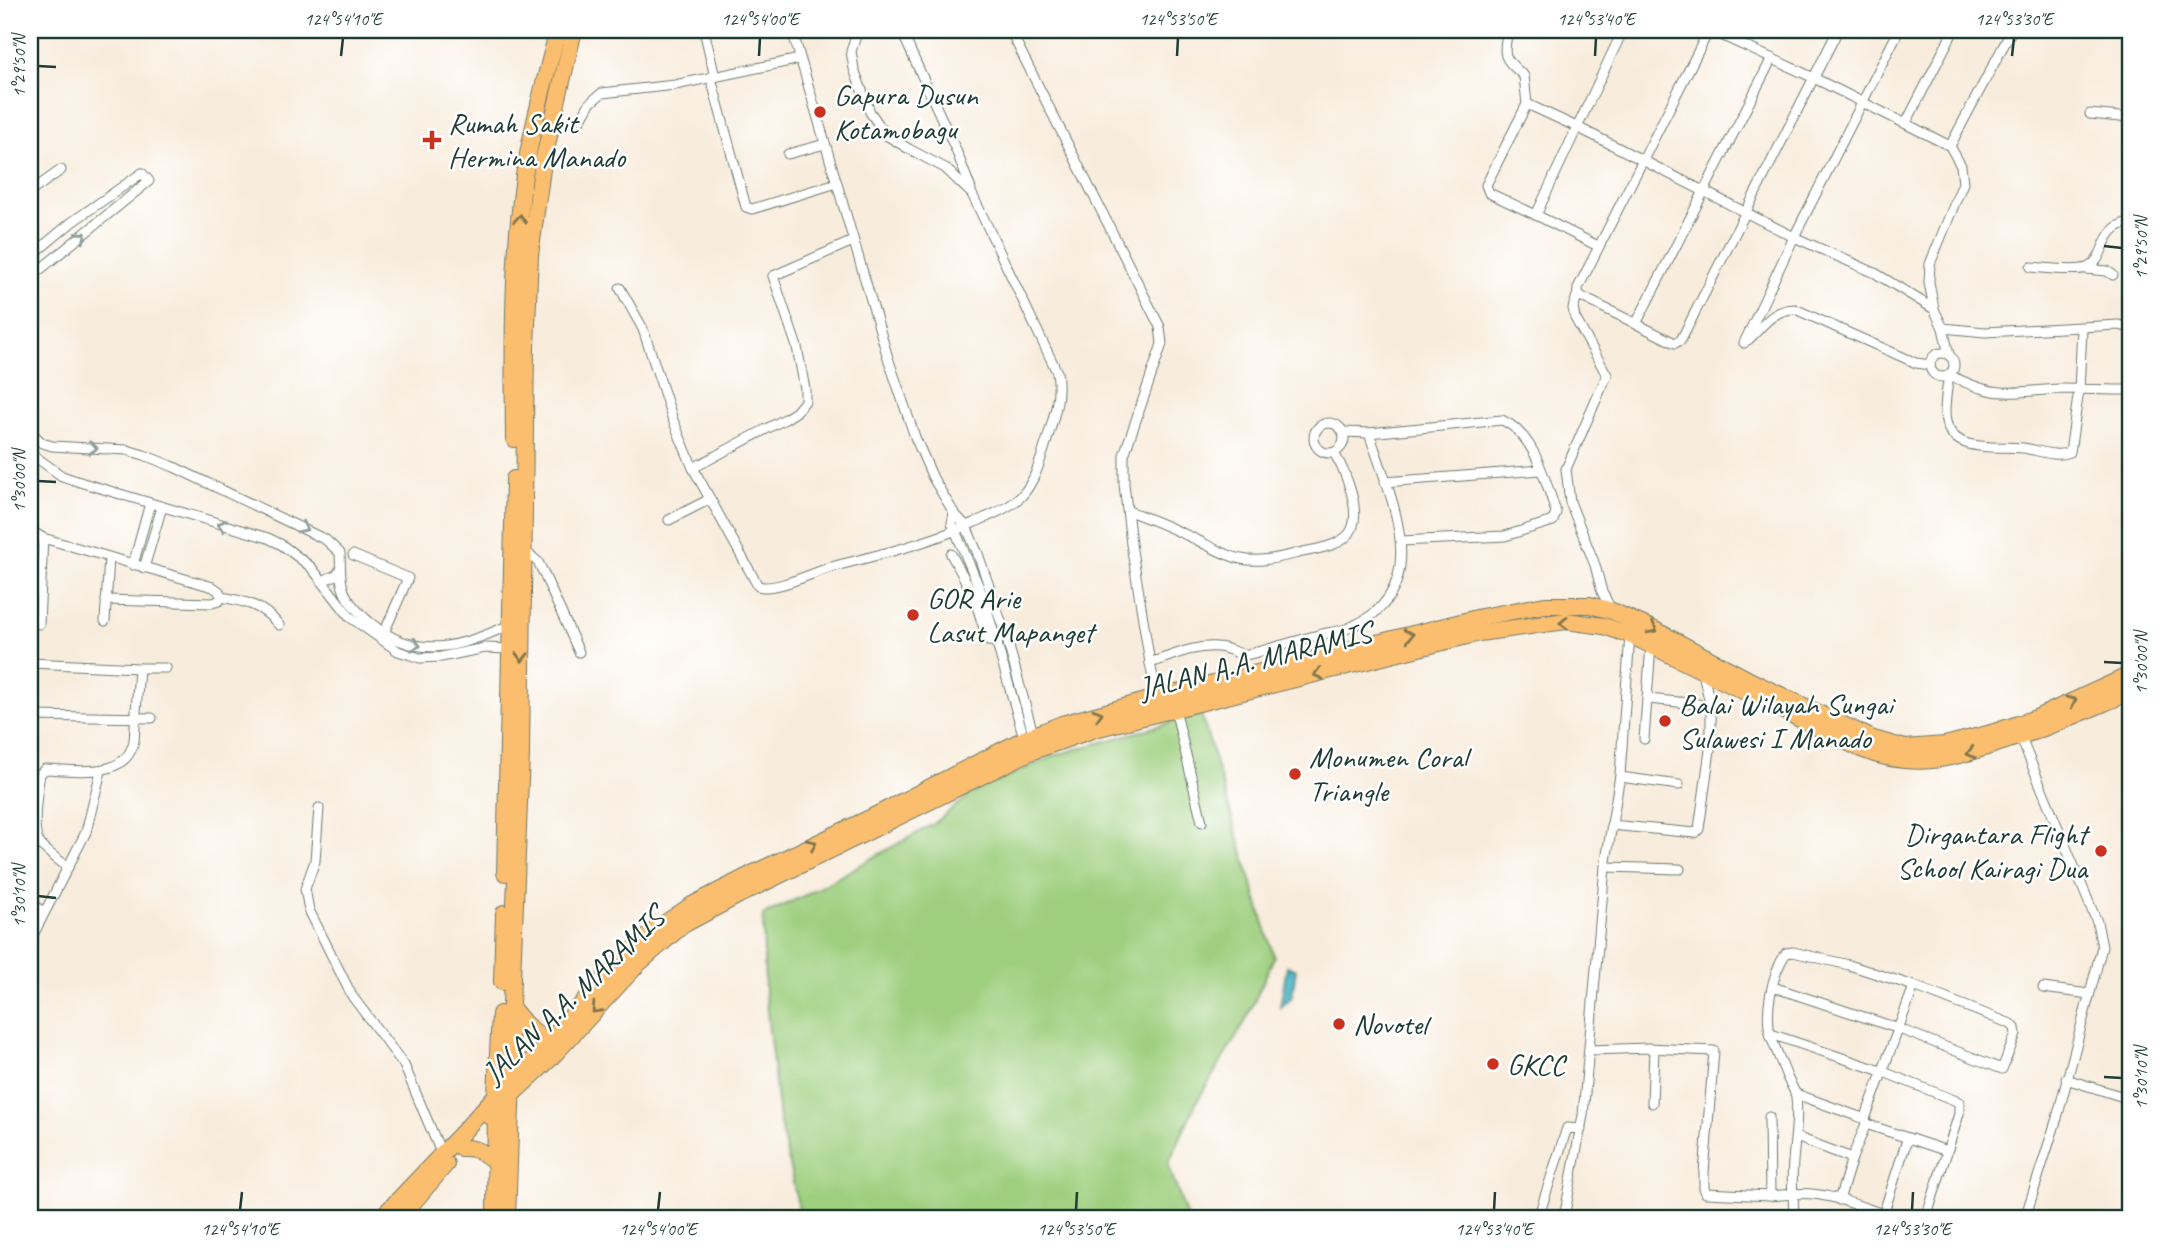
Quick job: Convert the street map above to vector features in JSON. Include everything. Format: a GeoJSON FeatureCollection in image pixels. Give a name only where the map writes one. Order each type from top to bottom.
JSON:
{"type":"FeatureCollection","features":[{"type":"Feature","properties":{"kind":"highway"},"geometry":{"type":"LineString","coordinates":[[512,1079],[507,953],[509,625],[520,212],[533,127],[558,30]]}},
{"type":"Feature","properties":{"kind":"highway"},"geometry":{"type":"LineString","coordinates":[[495,1218],[495,1161],[500,1101],[500,1016],[521,754],[526,346],[530,255],[543,162],[574,30]]}},
{"type":"Feature","properties":{"kind":"highway"},"geometry":{"type":"LineString","coordinates":[[381,1218],[442,1154],[500,1101],[512,1079],[624,956],[655,930],[691,905],[1032,743],[1062,724],[1528,607],[1581,605],[1612,611],[1853,730],[1905,748],[1945,745],[1991,733],[2036,718],[2130,675]]}},
{"type":"Feature","properties":{"kind":"highway","name":"JALAN A.A. MARAMIS"},"geometry":{"type":"LineString","coordinates":[[400,1218],[500,1101],[531,1078],[638,964],[683,925],[1032,743],[1500,629],[1566,621],[1604,626],[1630,635],[1861,749],[1889,759],[1936,760],[1973,752],[2034,733],[2130,692]]}},
{"type":"Feature","properties":{"kind":"highway"},"geometry":{"type":"LineString","coordinates":[[511,1007],[525,1024],[547,1042]]}},
{"type":"Feature","properties":{"kind":"highway"},"geometry":{"type":"LineString","coordinates":[[508,1135],[531,1078]]}},
{"type":"Feature","properties":{"kind":"highway"},"geometry":{"type":"LineString","coordinates":[[500,1101],[508,1135],[507,1218]]}},
{"type":"Feature","properties":{"kind":"highway"},"geometry":{"type":"LineString","coordinates":[[461,1148],[473,1147],[481,1150],[495,1161]]}},
{"type":"Feature","properties":{"kind":"street"},"geometry":{"type":"LineString","coordinates":[[704,30],[713,78],[746,207],[752,209],[836,183]]}},
{"type":"Feature","properties":{"kind":"street"},"geometry":{"type":"LineString","coordinates":[[792,30],[892,370],[915,437],[933,478],[954,513],[966,526],[990,585],[1032,743]]}},
{"type":"Feature","properties":{"kind":"street"},"geometry":{"type":"LineString","coordinates":[[858,30],[851,51],[854,69],[870,112],[886,135],[945,168],[972,194]]}},
{"type":"Feature","properties":{"kind":"street"},"geometry":{"type":"LineString","coordinates":[[620,288],[643,329],[673,420],[693,468],[758,586],[766,589],[816,571],[899,550],[955,531],[994,514],[1017,500],[1034,476],[1054,419],[1059,385],[1051,356],[972,194],[956,150],[901,30]]}},
{"type":"Feature","properties":{"kind":"street"},"geometry":{"type":"LineString","coordinates":[[1010,30],[1160,327],[1162,344],[1124,455],[1124,484],[1157,698]]}},
{"type":"Feature","properties":{"kind":"street"},"geometry":{"type":"LineString","coordinates":[[1508,30],[1503,49],[1507,63],[1524,76],[1527,104],[1486,185],[1489,193],[1598,246]]}},
{"type":"Feature","properties":{"kind":"street"},"geometry":{"type":"LineString","coordinates":[[1536,215],[1623,30]]}},
{"type":"Feature","properties":{"kind":"street"},"geometry":{"type":"LineString","coordinates":[[1612,611],[1602,592],[1595,565],[1570,502],[1566,470],[1606,375],[1575,318],[1573,308],[1598,246],[1710,30],[1950,146],[1961,166],[1963,183],[1930,264],[1929,282],[1934,309],[1954,365],[1949,375],[1945,417],[1959,442],[2066,454],[2070,452],[2079,390],[2082,328]]}},
{"type":"Feature","properties":{"kind":"street"},"geometry":{"type":"LineString","coordinates":[[1578,293],[1675,343],[1681,340],[1838,30]]}},
{"type":"Feature","properties":{"kind":"street"},"geometry":{"type":"LineString","coordinates":[[1899,30],[1794,237],[1744,343],[1771,316],[1784,309],[1795,309],[1916,363],[1930,365]]}},
{"type":"Feature","properties":{"kind":"street"},"geometry":{"type":"LineString","coordinates":[[1906,123],[1954,30]]}},
{"type":"Feature","properties":{"kind":"street"},"geometry":{"type":"LineString","coordinates":[[1950,146],[2012,30]]}},
{"type":"Feature","properties":{"kind":"street"},"geometry":{"type":"LineString","coordinates":[[1636,324],[1772,58]]}},
{"type":"Feature","properties":{"kind":"street"},"geometry":{"type":"LineString","coordinates":[[581,119],[590,103],[602,93],[713,78],[800,59]]}},
{"type":"Feature","properties":{"kind":"street"},"geometry":{"type":"LineString","coordinates":[[1527,104],[1794,237],[1875,273],[1934,309]]}},
{"type":"Feature","properties":{"kind":"street"},"geometry":{"type":"LineString","coordinates":[[2090,114],[2130,118]]}},
{"type":"Feature","properties":{"kind":"street"},"geometry":{"type":"LineString","coordinates":[[788,154],[825,144]]}},
{"type":"Feature","properties":{"kind":"street"},"geometry":{"type":"LineString","coordinates":[[30,192],[61,170]]}},
{"type":"Feature","properties":{"kind":"street"},"geometry":{"type":"LineString","coordinates":[[30,257],[72,222],[142,173],[149,181],[30,280]]}},
{"type":"Feature","properties":{"kind":"street"},"geometry":{"type":"LineString","coordinates":[[2085,269],[2095,262],[2108,234],[2115,227],[2130,222]]}},
{"type":"Feature","properties":{"kind":"street"},"geometry":{"type":"LineString","coordinates":[[693,468],[771,427],[801,406],[806,393],[800,362],[773,276],[853,241]]}},
{"type":"Feature","properties":{"kind":"street"},"geometry":{"type":"LineString","coordinates":[[2031,267],[2107,271],[2113,275]]}},
{"type":"Feature","properties":{"kind":"street"},"geometry":{"type":"LineString","coordinates":[[1942,328],[1985,332],[2119,325],[2130,328]]}},
{"type":"Feature","properties":{"kind":"street"},"geometry":{"type":"LineString","coordinates":[[1949,355],[1938,354],[1932,358],[1930,365],[1934,375],[1949,375],[1998,392],[2130,390]]}},
{"type":"Feature","properties":{"kind":"street"},"geometry":{"type":"LineString","coordinates":[[1343,432],[1369,433],[1502,420],[1518,430],[1531,447],[1556,512],[1553,521],[1506,536],[1401,541]]}},
{"type":"Feature","properties":{"kind":"street"},"geometry":{"type":"LineString","coordinates":[[1328,423],[1340,427],[1343,432],[1343,445],[1334,453],[1321,452],[1314,441],[1317,429],[1328,423]]}},
{"type":"Feature","properties":{"kind":"street"},"geometry":{"type":"LineString","coordinates":[[30,431],[48,445],[127,450],[174,467],[326,540],[340,553],[341,581],[349,600],[368,621],[384,633],[418,647],[436,648],[467,642],[509,625]]}},
{"type":"Feature","properties":{"kind":"street"},"geometry":{"type":"LineString","coordinates":[[1150,663],[1206,647],[1221,647],[1239,655],[1260,651],[1350,628],[1380,610],[1390,599],[1402,554],[1398,520],[1369,433]]}},
{"type":"Feature","properties":{"kind":"street"},"geometry":{"type":"LineString","coordinates":[[30,453],[62,476],[268,538],[282,545],[312,568],[349,617],[398,651],[420,658],[441,657],[485,648],[509,649]]}},
{"type":"Feature","properties":{"kind":"street"},"geometry":{"type":"LineString","coordinates":[[1128,510],[1241,559],[1271,559],[1318,549],[1348,535],[1353,526],[1351,493],[1334,453]]}},
{"type":"Feature","properties":{"kind":"street"},"geometry":{"type":"LineString","coordinates":[[1385,482],[1541,470]]}},
{"type":"Feature","properties":{"kind":"street"},"geometry":{"type":"LineString","coordinates":[[669,520],[710,499]]}},
{"type":"Feature","properties":{"kind":"street"},"geometry":{"type":"LineString","coordinates":[[133,565],[149,503]]}},
{"type":"Feature","properties":{"kind":"street"},"geometry":{"type":"LineString","coordinates":[[144,568],[162,507]]}},
{"type":"Feature","properties":{"kind":"street"},"geometry":{"type":"LineString","coordinates":[[954,513],[952,523],[984,599],[1032,743]]}},
{"type":"Feature","properties":{"kind":"street"},"geometry":{"type":"LineString","coordinates":[[30,530],[43,538],[214,587],[221,597]]}},
{"type":"Feature","properties":{"kind":"street"},"geometry":{"type":"LineString","coordinates":[[40,624],[43,538]]}},
{"type":"Feature","properties":{"kind":"street"},"geometry":{"type":"LineString","coordinates":[[523,550],[538,562],[544,572],[579,652]]}},
{"type":"Feature","properties":{"kind":"street"},"geometry":{"type":"LineString","coordinates":[[951,554],[972,594],[988,640],[990,643],[998,642]]}},
{"type":"Feature","properties":{"kind":"street"},"geometry":{"type":"LineString","coordinates":[[353,555],[408,578],[384,633]]}},
{"type":"Feature","properties":{"kind":"street"},"geometry":{"type":"LineString","coordinates":[[105,621],[109,558]]}},
{"type":"Feature","properties":{"kind":"street"},"geometry":{"type":"LineString","coordinates":[[321,581],[340,570]]}},
{"type":"Feature","properties":{"kind":"street"},"geometry":{"type":"LineString","coordinates":[[106,600],[212,603],[219,601],[221,597]]}},
{"type":"Feature","properties":{"kind":"street"},"geometry":{"type":"LineString","coordinates":[[221,597],[246,601],[268,612],[279,625]]}},
{"type":"Feature","properties":{"kind":"street"},"geometry":{"type":"LineString","coordinates":[[30,602],[40,602]]}},
{"type":"Feature","properties":{"kind":"street"},"geometry":{"type":"LineString","coordinates":[[2128,618],[2130,629]]}},
{"type":"Feature","properties":{"kind":"street"},"geometry":{"type":"LineString","coordinates":[[1564,1218],[1581,1129],[1590,1050],[1605,867],[1620,777],[1630,635]]}},
{"type":"Feature","properties":{"kind":"street"},"geometry":{"type":"LineString","coordinates":[[1644,739],[1651,645]]}},
{"type":"Feature","properties":{"kind":"street"},"geometry":{"type":"LineString","coordinates":[[1260,651],[1266,671]]}},
{"type":"Feature","properties":{"kind":"street"},"geometry":{"type":"LineString","coordinates":[[30,663],[166,668]]}},
{"type":"Feature","properties":{"kind":"street"},"geometry":{"type":"LineString","coordinates":[[68,867],[41,845],[36,833],[40,774],[45,769],[101,771],[117,764],[131,752],[139,668]]}},
{"type":"Feature","properties":{"kind":"street"},"geometry":{"type":"LineString","coordinates":[[1611,825],[1695,833],[1699,829],[1708,771],[1712,709],[1703,673]]}},
{"type":"Feature","properties":{"kind":"street"},"geometry":{"type":"LineString","coordinates":[[1648,699],[1699,704]]}},
{"type":"Feature","properties":{"kind":"street"},"geometry":{"type":"LineString","coordinates":[[1175,709],[1202,822]]}},
{"type":"Feature","properties":{"kind":"street"},"geometry":{"type":"LineString","coordinates":[[30,716],[152,718]]}},
{"type":"Feature","properties":{"kind":"street"},"geometry":{"type":"LineString","coordinates":[[2020,736],[2099,931],[2102,947],[2057,1118],[2038,1170],[2025,1218]]}},
{"type":"Feature","properties":{"kind":"street"},"geometry":{"type":"LineString","coordinates":[[31,939],[91,819],[101,771]]}},
{"type":"Feature","properties":{"kind":"street"},"geometry":{"type":"LineString","coordinates":[[1620,777],[1679,785]]}},
{"type":"Feature","properties":{"kind":"street"},"geometry":{"type":"LineString","coordinates":[[319,808],[314,861],[305,889],[309,911],[352,996],[404,1065],[442,1154]]}},
{"type":"Feature","properties":{"kind":"street"},"geometry":{"type":"LineString","coordinates":[[1605,867],[1680,869]]}},
{"type":"Feature","properties":{"kind":"street"},"geometry":{"type":"LineString","coordinates":[[30,901],[44,913]]}},
{"type":"Feature","properties":{"kind":"street"},"geometry":{"type":"LineString","coordinates":[[1773,987],[1897,1028],[2002,1069],[2016,1034],[2011,1024],[1914,986],[1849,965],[1793,952],[1786,953],[1781,960],[1773,987],[1769,1021],[1771,1034],[1796,1094],[1796,1137],[1792,1172],[1794,1218]]}},
{"type":"Feature","properties":{"kind":"street"},"geometry":{"type":"LineString","coordinates":[[1839,1200],[1881,1071],[1914,986]]}},
{"type":"Feature","properties":{"kind":"street"},"geometry":{"type":"LineString","coordinates":[[2043,988],[2089,994]]}},
{"type":"Feature","properties":{"kind":"street"},"geometry":{"type":"LineString","coordinates":[[1771,1034],[1881,1071],[1959,1102],[1959,1114],[1926,1218]]}},
{"type":"Feature","properties":{"kind":"street"},"geometry":{"type":"LineString","coordinates":[[1652,1102],[1654,1049]]}},
{"type":"Feature","properties":{"kind":"street"},"geometry":{"type":"LineString","coordinates":[[1590,1050],[1714,1051],[1704,1173],[1706,1193],[1770,1196],[1810,1194],[1896,1218]]}},
{"type":"Feature","properties":{"kind":"street"},"geometry":{"type":"LineString","coordinates":[[2066,1079],[2130,1099]]}},
{"type":"Feature","properties":{"kind":"street"},"geometry":{"type":"LineString","coordinates":[[1796,1094],[1907,1140],[1947,1151]]}},
{"type":"Feature","properties":{"kind":"street"},"geometry":{"type":"LineString","coordinates":[[1769,1117],[1770,1196]]}},
{"type":"Feature","properties":{"kind":"street"},"geometry":{"type":"LineString","coordinates":[[1538,1218],[1567,1128],[1581,1129]]}},
{"type":"Feature","properties":{"kind":"street"},"geometry":{"type":"LineString","coordinates":[[1796,1137],[1852,1158]]}},
{"type":"Feature","properties":{"kind":"street"},"geometry":{"type":"LineString","coordinates":[[1883,1215],[1907,1140]]}},
{"type":"Feature","properties":{"kind":"green space"},"geometry":{"type":"Polygon","coordinates":[[[1201,714],[1274,957],[1245,1022],[1196,1103],[1168,1164],[1187,1218],[801,1218],[779,1119],[765,993],[763,915],[808,894],[935,823],[972,793],[1053,756],[1201,714]]]}},
{"type":"Feature","properties":{"kind":"water"},"geometry":{"type":"Polygon","coordinates":[[[1287,966],[1296,970],[1292,997],[1280,1007],[1287,966]]]}},
{"type":"Feature","properties":{"kind":"place","name":"Gapura Dusun Kotamobagu"},"geometry":{"type":"Point","coordinates":[820,112]}},
{"type":"Feature","properties":{"kind":"place","name":"Rumah Sakit Hermina Manado"},"geometry":{"type":"Point","coordinates":[432,140]}},
{"type":"Feature","properties":{"kind":"place","name":"GOR Arie Lasut Mapanget"},"geometry":{"type":"Point","coordinates":[913,615]}},
{"type":"Feature","properties":{"kind":"place","name":"Balai Wilayah Sungai Sulawesi I Manado"},"geometry":{"type":"Point","coordinates":[1665,721]}},
{"type":"Feature","properties":{"kind":"place","name":"Monumen Coral Triangle"},"geometry":{"type":"Point","coordinates":[1295,774]}},
{"type":"Feature","properties":{"kind":"place","name":"Dirgantara Flight School Kairagi Dua"},"geometry":{"type":"Point","coordinates":[2101,851]}},
{"type":"Feature","properties":{"kind":"place","name":"Novotel"},"geometry":{"type":"Point","coordinates":[1339,1024]}},
{"type":"Feature","properties":{"kind":"place","name":"GKCC"},"geometry":{"type":"Point","coordinates":[1493,1064]}}]}
